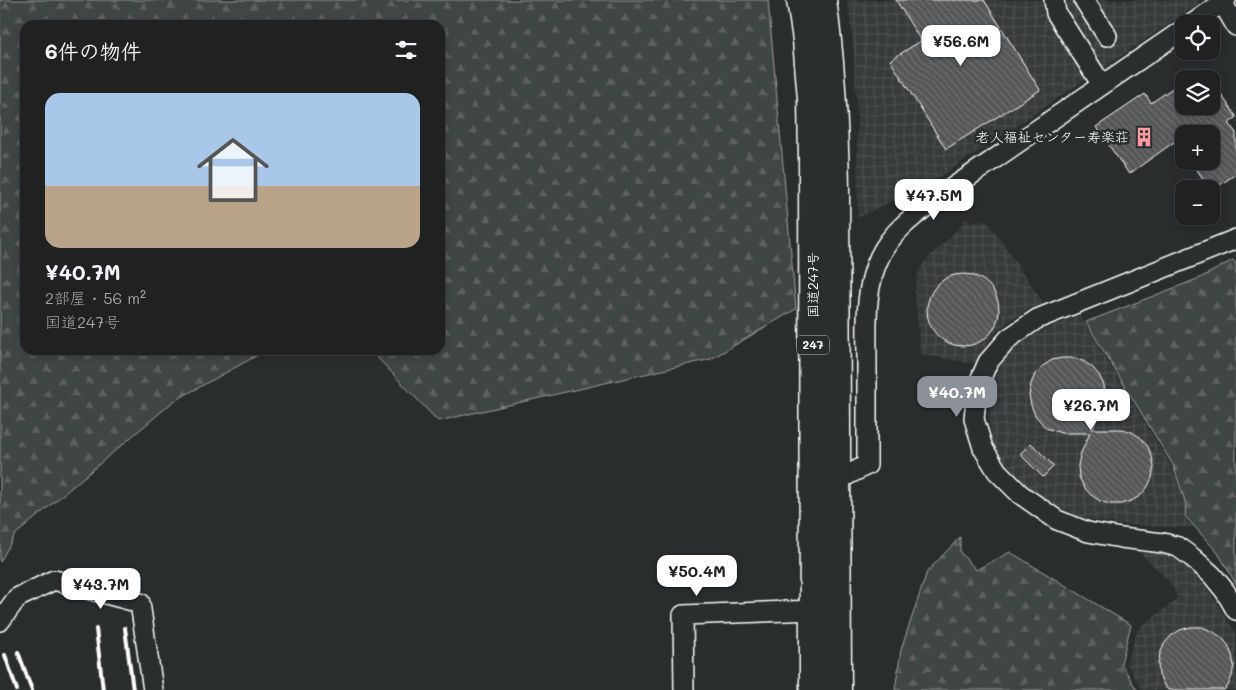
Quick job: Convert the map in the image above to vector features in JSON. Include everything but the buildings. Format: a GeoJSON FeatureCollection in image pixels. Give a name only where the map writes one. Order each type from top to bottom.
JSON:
{"type":"FeatureCollection","features":[{"type":"Feature","properties":{"kind":"highway","name":"国道247号"},"geometry":{"type":"LineString","coordinates":[[801,0],[812,99],[814,690]]}},
{"type":"Feature","properties":{"kind":"highway","name":"国道247号"},"geometry":{"type":"LineString","coordinates":[[822,0],[828,40],[834,119],[837,690]]}},
{"type":"Feature","properties":{"kind":"street"},"geometry":{"type":"LineString","coordinates":[[1054,0],[1056,13],[1102,85]]}},
{"type":"Feature","properties":{"kind":"street"},"geometry":{"type":"LineString","coordinates":[[1084,0],[1107,36]]}},
{"type":"Feature","properties":{"kind":"street"},"geometry":{"type":"LineString","coordinates":[[1204,15],[1223,1],[1236,26]]}},
{"type":"Feature","properties":{"kind":"street"},"geometry":{"type":"LineString","coordinates":[[836,481],[867,464],[868,302],[872,275],[880,255],[891,239],[905,223],[936,199],[1175,35]]}},
{"type":"Feature","properties":{"kind":"street"},"geometry":{"type":"LineString","coordinates":[[1236,239],[1037,319],[1009,338],[988,362],[977,388],[974,419],[983,448],[997,471],[1020,494],[1057,520],[1088,532],[1121,538],[1163,542],[1178,547],[1212,575],[1225,591],[1236,610]]}},
{"type":"Feature","properties":{"kind":"street"},"geometry":{"type":"LineString","coordinates":[[0,621],[17,598],[54,580],[140,603],[152,690]]}},
{"type":"Feature","properties":{"kind":"street"},"geometry":{"type":"LineString","coordinates":[[684,690],[683,615],[814,610]]}},
{"type":"Feature","properties":{"kind":"shaded area"},"geometry":{"type":"Polygon","coordinates":[[[847,0],[1199,0],[1199,4],[1182,15],[1175,15],[1175,20],[941,176],[858,218],[857,118],[852,35],[847,0]]]}},
{"type":"Feature","properties":{"kind":"shaded area"},"geometry":{"type":"Polygon","coordinates":[[[967,218],[971,224],[977,221],[988,222],[1044,304],[1027,310],[1009,321],[994,334],[974,364],[920,354],[915,294],[920,268],[967,218]]]}},
{"type":"Feature","properties":{"kind":"shaded area"},"geometry":{"type":"Polygon","coordinates":[[[1080,315],[1171,466],[1186,504],[1183,516],[1194,528],[1117,524],[1079,517],[1049,503],[1036,494],[1018,479],[1000,457],[992,440],[989,423],[989,405],[993,385],[1001,365],[1020,342],[1080,315]]]}},
{"type":"Feature","properties":{"kind":"shaded area"},"geometry":{"type":"Polygon","coordinates":[[[1136,549],[1163,553],[1173,558],[1197,575],[1208,589],[1236,633],[1236,690],[1142,690],[1126,663],[1137,632],[1141,626],[1174,602],[1177,597],[1174,589],[1165,577],[1136,549]]]}},
{"type":"Feature","properties":{"kind":"green space"},"geometry":{"type":"Polygon","coordinates":[[[0,0],[768,0],[796,309],[711,359],[438,421],[375,355],[445,355],[445,20],[20,20],[20,355],[258,355],[174,401],[15,535],[0,562],[0,0]]]}},
{"type":"Feature","properties":{"kind":"green space"},"geometry":{"type":"Polygon","coordinates":[[[1233,260],[1236,264],[1236,584],[1218,553],[1185,516],[1186,504],[1173,465],[1086,322],[1200,278],[1233,260]]]}},
{"type":"Feature","properties":{"kind":"green space"},"geometry":{"type":"Polygon","coordinates":[[[960,537],[960,552],[976,570],[1010,552],[1131,625],[1121,663],[1137,690],[895,690],[901,650],[927,572],[960,537]]]}},
{"type":"Feature","properties":{"kind":"railway"},"geometry":{"type":"LineString","coordinates":[[125,628],[133,690]]}},
{"type":"Feature","properties":{"kind":"railway"},"geometry":{"type":"LineString","coordinates":[[96,629],[103,690]]}},
{"type":"Feature","properties":{"kind":"railway"},"geometry":{"type":"LineString","coordinates":[[18,652],[32,690]]}},
{"type":"Feature","properties":{"kind":"railway"},"geometry":{"type":"LineString","coordinates":[[5,655],[17,690]]}},
{"type":"Feature","properties":{"kind":"place","name":"老人福祉センター寿楽荘"},"geometry":{"type":"Point","coordinates":[1144,137]}}]}
